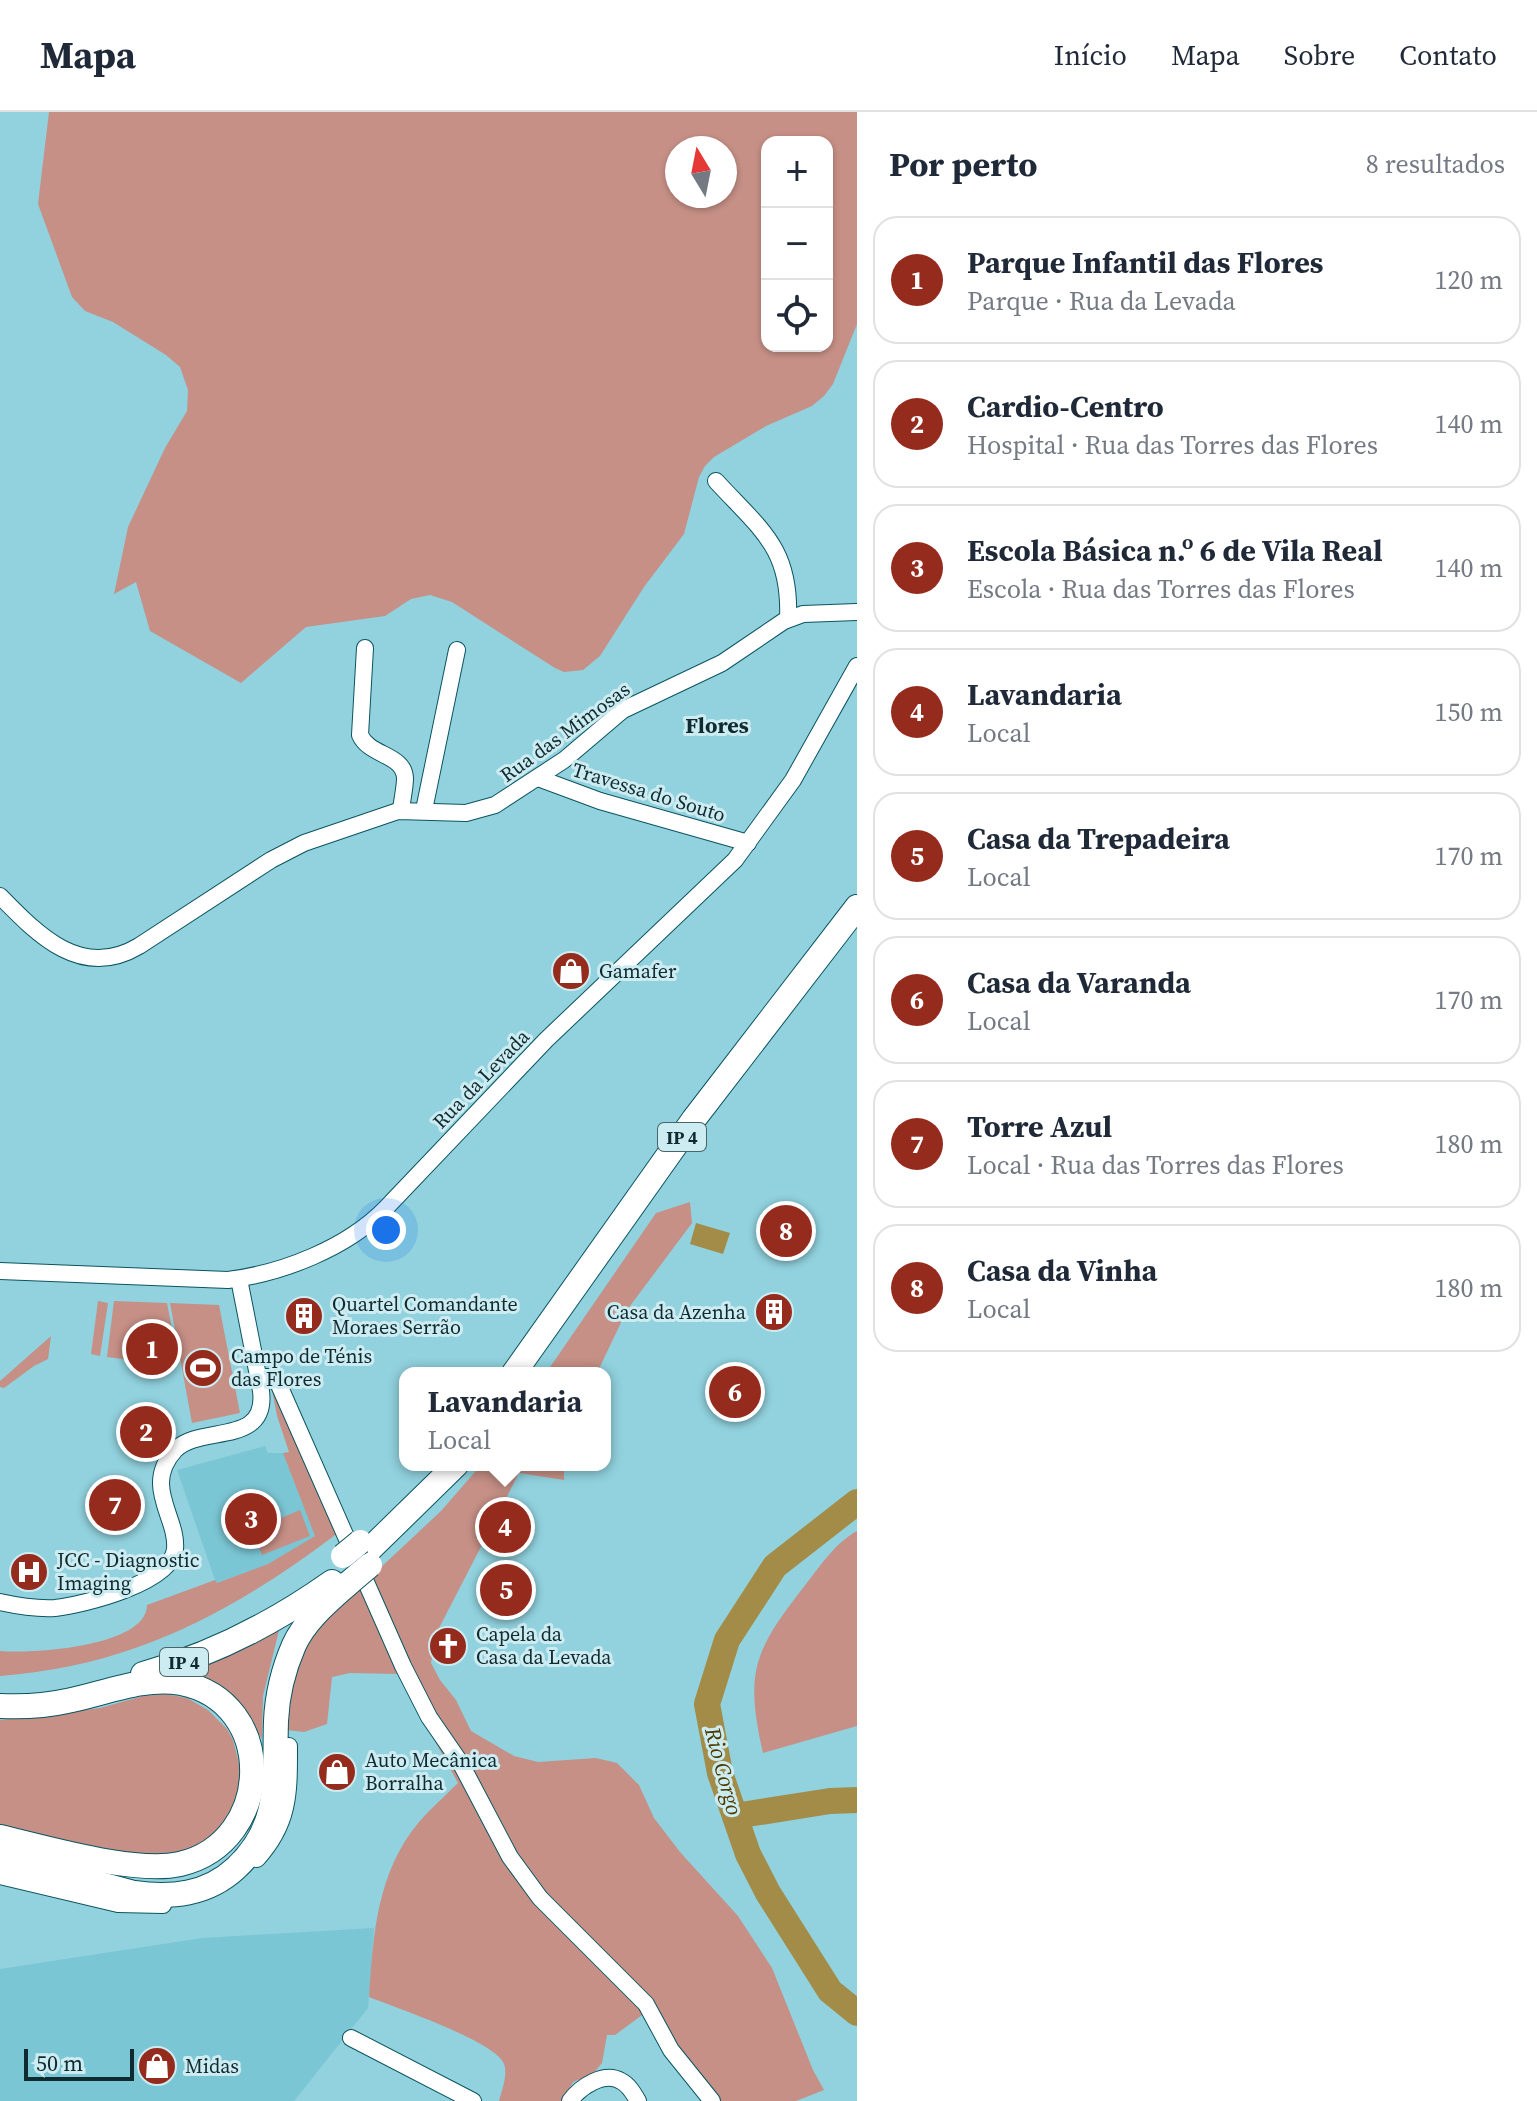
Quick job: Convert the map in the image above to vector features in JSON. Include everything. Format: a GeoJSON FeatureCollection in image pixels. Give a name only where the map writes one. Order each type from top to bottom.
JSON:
{"type":"FeatureCollection","features":[{"type":"Feature","properties":{"kind":"highway","name":"IP 4"},"geometry":{"type":"LineString","coordinates":[[518,1367],[694,1119],[857,907]]}},
{"type":"Feature","properties":{"kind":"highway","name":"IP 4"},"geometry":{"type":"LineString","coordinates":[[534,1367],[693,1143],[857,925]]}},
{"type":"Feature","properties":{"kind":"highway"},"geometry":{"type":"LineString","coordinates":[[0,1857],[154,1896],[197,1891],[226,1877],[249,1855],[269,1819],[275,1792],[278,1704],[295,1643],[356,1561],[418,1516],[438,1474]]}},
{"type":"Feature","properties":{"kind":"highway","name":"IP 4"},"geometry":{"type":"LineString","coordinates":[[0,1695],[107,1677],[192,1648],[261,1614],[316,1578],[356,1561]]}},
{"type":"Feature","properties":{"kind":"highway","name":"IP 4"},"geometry":{"type":"LineString","coordinates":[[0,1704],[94,1688],[193,1659],[270,1622],[315,1594],[356,1561]]}},
{"type":"Feature","properties":{"kind":"highway"},"geometry":{"type":"LineString","coordinates":[[0,1704],[52,1704],[145,1684],[177,1683],[190,1686],[212,1697],[233,1715],[247,1739],[253,1774],[247,1805],[233,1830],[209,1852],[181,1863],[164,1866],[124,1863],[0,1837]]}},
{"type":"Feature","properties":{"kind":"street"},"geometry":{"type":"LineString","coordinates":[[716,481],[770,539],[780,556],[788,583],[788,619]]}},
{"type":"Feature","properties":{"kind":"street","name":"Rua das Mimosas"},"geometry":{"type":"LineString","coordinates":[[0,896],[65,950],[91,959],[112,958],[139,946],[279,856],[317,838],[401,810],[457,813],[484,809],[504,800],[538,778],[623,710],[712,669],[788,619],[803,614],[857,612]]}},
{"type":"Feature","properties":{"kind":"street"},"geometry":{"type":"LineString","coordinates":[[365,648],[360,735],[371,749],[395,760],[402,767],[405,781],[401,810]]}},
{"type":"Feature","properties":{"kind":"street"},"geometry":{"type":"LineString","coordinates":[[424,810],[457,650]]}},
{"type":"Feature","properties":{"kind":"street","name":"Rua da Levada"},"geometry":{"type":"LineString","coordinates":[[0,1271],[214,1281],[239,1279],[333,1247],[357,1234],[374,1221],[532,1054],[724,872],[799,770],[857,663]]}},
{"type":"Feature","properties":{"kind":"street","name":"Travessa do Souto"},"geometry":{"type":"LineString","coordinates":[[538,778],[603,802],[748,843]]}},
{"type":"Feature","properties":{"kind":"street"},"geometry":{"type":"LineString","coordinates":[[0,1602],[45,1608],[80,1603],[134,1588],[166,1565],[174,1555],[176,1546],[162,1497],[167,1461],[184,1444],[242,1428],[252,1422],[259,1414],[262,1403],[239,1279]]}},
{"type":"Feature","properties":{"kind":"street"},"geometry":{"type":"LineString","coordinates":[[258,1377],[272,1377],[279,1385],[403,1666],[429,1717],[465,1770],[510,1857],[540,1898],[646,2004],[671,2050],[712,2101]]}},
{"type":"Feature","properties":{"kind":"street"},"geometry":{"type":"LineString","coordinates":[[0,1876],[118,1904],[165,1905],[203,1896],[226,1885],[248,1868],[275,1836],[286,1810],[289,1746]]}},
{"type":"Feature","properties":{"kind":"street"},"geometry":{"type":"LineString","coordinates":[[351,2038],[473,2101]]}},
{"type":"Feature","properties":{"kind":"street"},"geometry":{"type":"LineString","coordinates":[[570,2101],[586,2086],[611,2078],[625,2083],[638,2101]]}},
{"type":"Feature","properties":{"kind":"shaded area"},"geometry":{"type":"Polygon","coordinates":[[[49,112],[857,112],[857,324],[833,384],[812,406],[766,426],[714,457],[705,466],[699,477],[684,534],[644,587],[600,656],[583,670],[564,672],[555,668],[452,602],[430,595],[411,599],[385,616],[306,627],[241,683],[150,631],[136,582],[114,594],[128,527],[165,448],[187,411],[188,390],[180,367],[166,355],[113,322],[85,311],[72,297],[38,204],[49,112]]]}},
{"type":"Feature","properties":{"kind":"shaded area"},"geometry":{"type":"Polygon","coordinates":[[[690,1202],[692,1223],[627,1310],[600,1367],[550,1367],[656,1213],[690,1202]]]}},
{"type":"Feature","properties":{"kind":"shaded area"},"geometry":{"type":"Polygon","coordinates":[[[696,1223],[730,1233],[723,1254],[690,1244],[696,1223]]]}},
{"type":"Feature","properties":{"kind":"shaded area"},"geometry":{"type":"Polygon","coordinates":[[[98,1301],[108,1303],[100,1356],[91,1354],[98,1301]]]}},
{"type":"Feature","properties":{"kind":"shaded area"},"geometry":{"type":"Polygon","coordinates":[[[114,1301],[167,1303],[173,1334],[168,1335],[174,1366],[107,1357],[114,1301]]]}},
{"type":"Feature","properties":{"kind":"shaded area"},"geometry":{"type":"Polygon","coordinates":[[[170,1303],[219,1305],[240,1413],[192,1423],[170,1303]]]}},
{"type":"Feature","properties":{"kind":"shaded area"},"geometry":{"type":"Polygon","coordinates":[[[51,1336],[48,1359],[4,1388],[0,1387],[0,1381],[51,1336]]]}},
{"type":"Feature","properties":{"kind":"shaded area"},"geometry":{"type":"Polygon","coordinates":[[[269,1386],[275,1389],[280,1408],[338,1533],[260,1587],[180,1630],[95,1661],[0,1676],[0,1651],[60,1649],[108,1639],[142,1619],[147,1605],[268,1564],[315,1536],[283,1453],[289,1452],[269,1386]]]}},
{"type":"Feature","properties":{"kind":"shaded area"},"geometry":{"type":"Polygon","coordinates":[[[265,1446],[268,1453],[283,1453],[316,1536],[269,1564],[216,1583],[177,1470],[265,1446]]]}},
{"type":"Feature","properties":{"kind":"shaded area"},"geometry":{"type":"Polygon","coordinates":[[[476,1471],[564,1471],[564,1480],[519,1473],[437,1632],[431,1663],[456,1700],[471,1731],[514,1756],[538,1762],[596,1758],[617,1763],[639,1785],[654,1818],[738,1916],[772,1968],[824,2090],[796,2101],[716,2101],[653,2007],[615,2035],[607,2035],[602,2063],[593,2074],[573,2082],[563,2101],[499,2101],[505,2072],[504,2064],[497,2055],[465,2036],[369,1997],[380,1905],[394,1862],[419,1822],[458,1783],[398,1674],[350,1673],[332,1677],[327,1724],[304,1732],[286,1730],[291,1689],[302,1652],[316,1628],[441,1511],[476,1471]]]}},
{"type":"Feature","properties":{"kind":"shaded area"},"geometry":{"type":"Polygon","coordinates":[[[300,1510],[310,1536],[262,1555],[252,1530],[300,1510]]]}},
{"type":"Feature","properties":{"kind":"shaded area"},"geometry":{"type":"Polygon","coordinates":[[[857,1531],[857,1726],[763,1753],[757,1724],[755,1680],[765,1644],[823,1562],[857,1531]]]}},
{"type":"Feature","properties":{"kind":"shaded area"},"geometry":{"type":"Polygon","coordinates":[[[281,1622],[263,1696],[262,1739],[232,1699],[192,1670],[281,1622]]]}},
{"type":"Feature","properties":{"kind":"shaded area"},"geometry":{"type":"Polygon","coordinates":[[[166,1694],[187,1698],[208,1710],[227,1729],[233,1740],[240,1767],[239,1802],[218,1836],[165,1859],[0,1832],[0,1720],[100,1708],[143,1696],[166,1694]]]}},
{"type":"Feature","properties":{"kind":"shaded area"},"geometry":{"type":"Polygon","coordinates":[[[374,1928],[368,2008],[294,2101],[0,2101],[0,1969],[202,1938],[374,1928]]]}},
{"type":"Feature","properties":{"kind":"waterway","name":"Rio Corgo"},"geometry":{"type":"LineString","coordinates":[[857,1502],[775,1566],[727,1640],[707,1704],[720,1773],[748,1854],[768,1893],[830,1991],[857,2013]]}},
{"type":"Feature","properties":{"kind":"waterway"},"geometry":{"type":"LineString","coordinates":[[735,1816],[830,1801],[857,1800]]}},
{"type":"Feature","properties":{"kind":"place","name":"Gamafer"},"geometry":{"type":"Point","coordinates":[571,971]}},
{"type":"Feature","properties":{"kind":"place","name":"Casa da Vinha"},"geometry":{"type":"Point","coordinates":[786,1231]}},
{"type":"Feature","properties":{"kind":"place","name":"Casa da Azenha"},"geometry":{"type":"Point","coordinates":[774,1312]}},
{"type":"Feature","properties":{"kind":"place","name":"Quartel Comandante Moraes Serrão"},"geometry":{"type":"Point","coordinates":[304,1316]}},
{"type":"Feature","properties":{"kind":"place","name":"Parque Infantil das Flores"},"geometry":{"type":"Point","coordinates":[152,1349]}},
{"type":"Feature","properties":{"kind":"place","name":"Campo de Ténis das Flores"},"geometry":{"type":"Point","coordinates":[203,1368]}},
{"type":"Feature","properties":{"kind":"place","name":"Casa da Varanda"},"geometry":{"type":"Point","coordinates":[735,1392]}},
{"type":"Feature","properties":{"kind":"place","name":"Cardio-Centro"},"geometry":{"type":"Point","coordinates":[146,1432]}},
{"type":"Feature","properties":{"kind":"place","name":"Torre Azul"},"geometry":{"type":"Point","coordinates":[115,1505]}},
{"type":"Feature","properties":{"kind":"place","name":"Escola Básica n.º 6 de Vila Real"},"geometry":{"type":"Point","coordinates":[251,1519]}},
{"type":"Feature","properties":{"kind":"place","name":"Lavandaria"},"geometry":{"type":"Point","coordinates":[505,1527]}},
{"type":"Feature","properties":{"kind":"place","name":"JCC - Diagnostic Imaging"},"geometry":{"type":"Point","coordinates":[29,1572]}},
{"type":"Feature","properties":{"kind":"place","name":"Casa da Trepadeira"},"geometry":{"type":"Point","coordinates":[506,1590]}},
{"type":"Feature","properties":{"kind":"place","name":"Capela da Casa da Levada"},"geometry":{"type":"Point","coordinates":[448,1646]}},
{"type":"Feature","properties":{"kind":"place","name":"Auto Mecânica Borralha"},"geometry":{"type":"Point","coordinates":[337,1772]}},
{"type":"Feature","properties":{"kind":"place","name":"Midas"},"geometry":{"type":"Point","coordinates":[157,2066]}},
{"type":"Feature","properties":{"kind":"district","name":"Flores"},"geometry":{"type":"Point","coordinates":[717,725]}}]}
